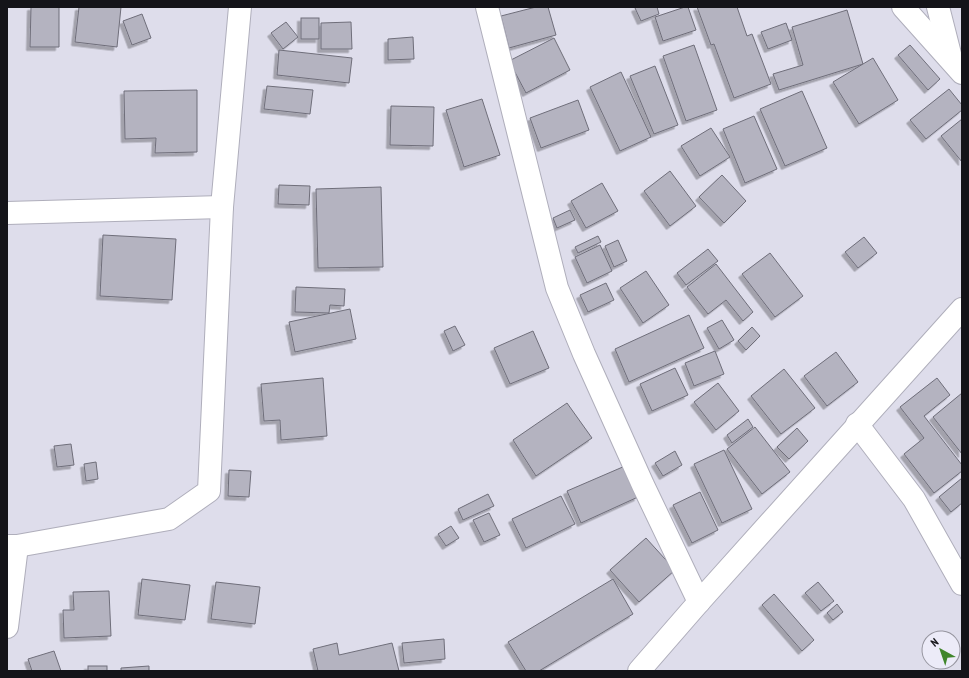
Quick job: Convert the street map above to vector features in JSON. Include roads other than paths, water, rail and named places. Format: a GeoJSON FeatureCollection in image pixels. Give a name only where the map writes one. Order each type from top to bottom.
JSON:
{"type":"FeatureCollection","features":[{"type":"Feature","properties":{"kind":"street"},"geometry":{"type":"LineString","coordinates":[[7,627],[12,546],[169,519],[209,491],[222,207],[240,7]]}},
{"type":"Feature","properties":{"kind":"street"},"geometry":{"type":"LineString","coordinates":[[487,7],[557,288],[584,354],[643,485],[699,602]]}},
{"type":"Feature","properties":{"kind":"street"},"geometry":{"type":"LineString","coordinates":[[903,7],[957,67]]}},
{"type":"Feature","properties":{"kind":"street"},"geometry":{"type":"LineString","coordinates":[[938,7],[957,67]]}},
{"type":"Feature","properties":{"kind":"street"},"geometry":{"type":"LineString","coordinates":[[7,213],[222,207]]}},
{"type":"Feature","properties":{"kind":"street"},"geometry":{"type":"LineString","coordinates":[[639,671],[857,424],[962,309]]}},
{"type":"Feature","properties":{"kind":"street"},"geometry":{"type":"LineString","coordinates":[[857,424],[914,500],[962,584]]}}]}
